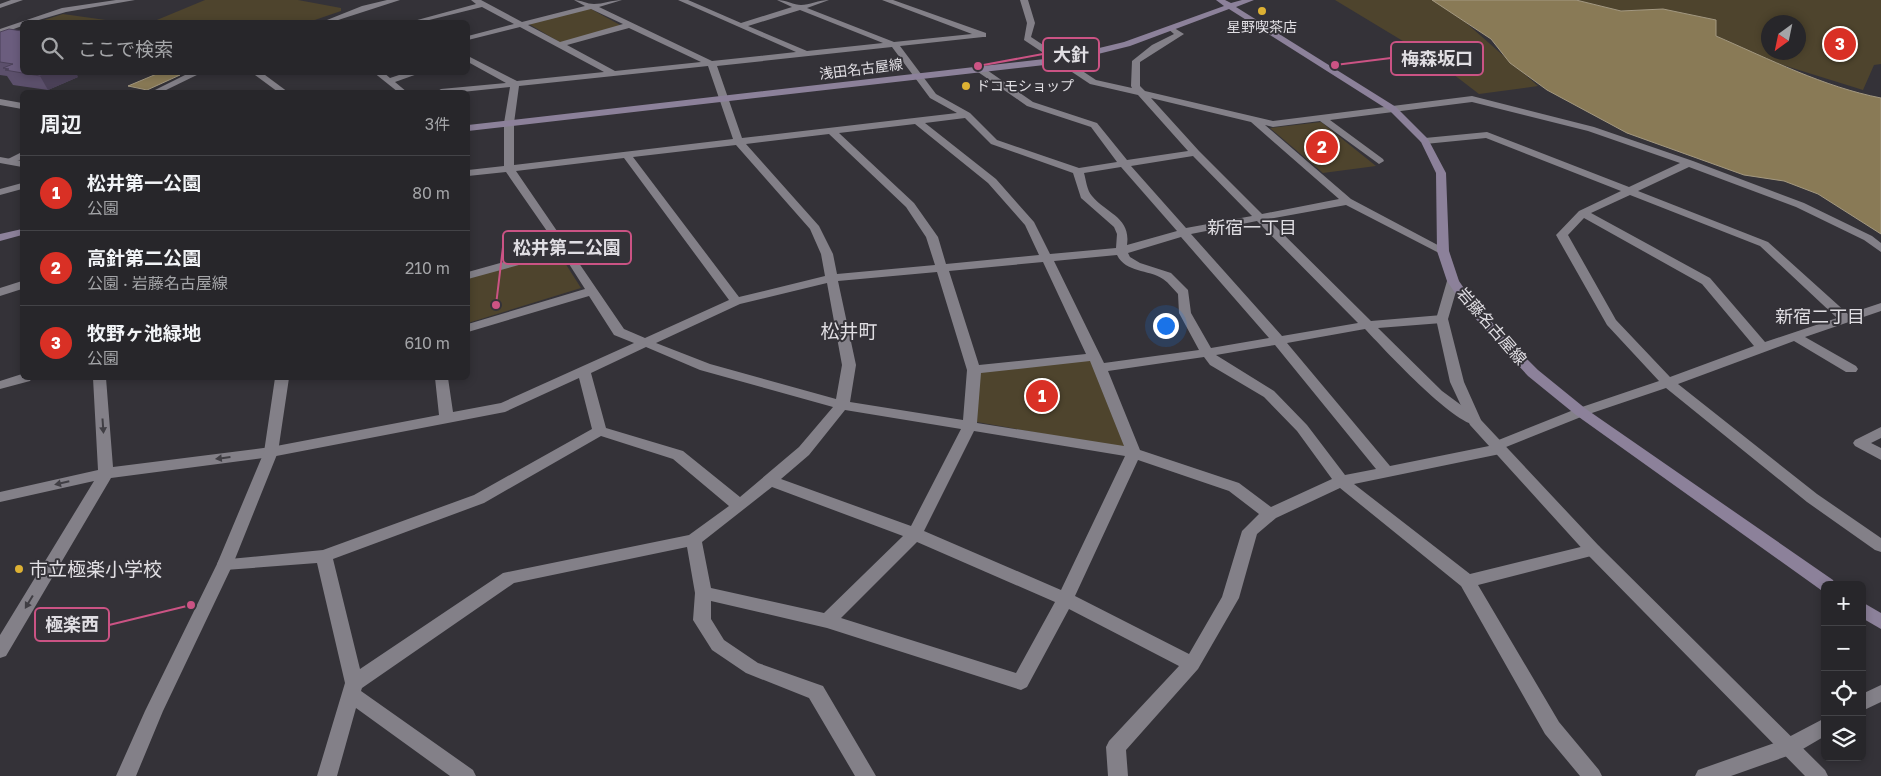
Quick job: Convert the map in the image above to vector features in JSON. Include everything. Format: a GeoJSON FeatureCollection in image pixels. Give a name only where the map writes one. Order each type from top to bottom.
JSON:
{"type":"FeatureCollection","features":[{"type":"Feature","properties":{"kind":"main road","name":"浅田名古屋線"},"geometry":{"type":"LineString","coordinates":[[470,128],[1062,60],[1127,44],[1171,28],[1224,2],[1250,0]]}},
{"type":"Feature","properties":{"kind":"main road","name":"岩藤名古屋線"},"geometry":{"type":"LineString","coordinates":[[1224,2],[1393,109],[1425,141],[1441,173],[1443,251],[1453,281],[1467,302],[1501,341],[1533,373],[1581,412],[1821,581]]}},
{"type":"Feature","properties":{"kind":"main road"},"geometry":{"type":"LineString","coordinates":[[0,238],[20,233]]}},
{"type":"Feature","properties":{"kind":"main road"},"geometry":{"type":"LineString","coordinates":[[1866,612],[1881,622]]}},
{"type":"Feature","properties":{"kind":"street"},"geometry":{"type":"LineString","coordinates":[[0,6],[19,0]]}},
{"type":"Feature","properties":{"kind":"street"},"geometry":{"type":"LineString","coordinates":[[33,20],[65,10],[131,0]]}},
{"type":"Feature","properties":{"kind":"street"},"geometry":{"type":"LineString","coordinates":[[332,20],[365,8],[396,0]]}},
{"type":"Feature","properties":{"kind":"street"},"geometry":{"type":"LineString","coordinates":[[353,689],[509,578],[694,540],[740,506],[804,451],[842,405],[849,364],[827,254],[814,228],[738,141],[712,64],[578,0]]}},
{"type":"Feature","properties":{"kind":"street"},"geometry":{"type":"LineString","coordinates":[[470,37],[618,0]]}},
{"type":"Feature","properties":{"kind":"street"},"geometry":{"type":"LineString","coordinates":[[682,0],[808,54]]}},
{"type":"Feature","properties":{"kind":"street"},"geometry":{"type":"LineString","coordinates":[[781,0],[895,45],[933,96],[967,115],[994,142],[1078,171],[1195,153]]}},
{"type":"Feature","properties":{"kind":"street"},"geometry":{"type":"LineString","coordinates":[[741,25],[825,0]]}},
{"type":"Feature","properties":{"kind":"street"},"geometry":{"type":"LineString","coordinates":[[460,90],[983,35],[886,0]]}},
{"type":"Feature","properties":{"kind":"street"},"geometry":{"type":"LineString","coordinates":[[1024,0],[1032,23],[1027,38],[1093,82],[1139,91],[1273,124],[1472,99],[1591,128],[1689,163],[1800,205],[1868,238],[1881,249]]}},
{"type":"Feature","properties":{"kind":"street"},"geometry":{"type":"LineString","coordinates":[[420,20],[479,2],[614,74]]}},
{"type":"Feature","properties":{"kind":"street"},"geometry":{"type":"LineString","coordinates":[[0,32],[20,24]]}},
{"type":"Feature","properties":{"kind":"street"},"geometry":{"type":"LineString","coordinates":[[559,45],[630,25]]}},
{"type":"Feature","properties":{"kind":"street"},"geometry":{"type":"LineString","coordinates":[[1171,28],[1180,34],[1155,47],[1136,61],[1135,86],[1139,91],[1195,153],[1437,394],[1475,422],[1593,550],[1818,776]]}},
{"type":"Feature","properties":{"kind":"street"},"geometry":{"type":"LineString","coordinates":[[470,60],[515,84]]}},
{"type":"Feature","properties":{"kind":"street"},"geometry":{"type":"LineString","coordinates":[[981,70],[1030,104],[1094,125],[1124,164],[1278,340],[1386,471]]}},
{"type":"Feature","properties":{"kind":"street"},"geometry":{"type":"LineString","coordinates":[[160,90],[193,75]]}},
{"type":"Feature","properties":{"kind":"street"},"geometry":{"type":"LineString","coordinates":[[258,75],[280,90]]}},
{"type":"Feature","properties":{"kind":"street"},"geometry":{"type":"LineString","coordinates":[[381,75],[401,90]]}},
{"type":"Feature","properties":{"kind":"street"},"geometry":{"type":"LineString","coordinates":[[388,81],[409,75]]}},
{"type":"Feature","properties":{"kind":"street"},"geometry":{"type":"LineString","coordinates":[[515,84],[509,123],[509,168],[619,332],[705,367],[842,405],[1134,453],[1234,487],[1270,514]]}},
{"type":"Feature","properties":{"kind":"street"},"geometry":{"type":"LineString","coordinates":[[0,102],[20,106]]}},
{"type":"Feature","properties":{"kind":"street"},"geometry":{"type":"LineString","coordinates":[[470,173],[967,115]]}},
{"type":"Feature","properties":{"kind":"street"},"geometry":{"type":"LineString","coordinates":[[1322,118],[1379,161]]}},
{"type":"Feature","properties":{"kind":"street"},"geometry":{"type":"LineString","coordinates":[[1252,119],[1347,201],[1443,251]]}},
{"type":"Feature","properties":{"kind":"street"},"geometry":{"type":"LineString","coordinates":[[702,593],[827,621],[1021,682],[1065,599],[1134,453],[1097,363],[1030,224],[992,181],[917,121]]}},
{"type":"Feature","properties":{"kind":"street"},"geometry":{"type":"LineString","coordinates":[[827,621],[915,534],[970,426],[974,370],[932,237],[910,205],[832,130]]}},
{"type":"Feature","properties":{"kind":"street"},"geometry":{"type":"LineString","coordinates":[[1425,141],[1487,135],[1764,244],[1846,320]]}},
{"type":"Feature","properties":{"kind":"street"},"geometry":{"type":"LineString","coordinates":[[626,154],[736,301]]}},
{"type":"Feature","properties":{"kind":"street"},"geometry":{"type":"LineString","coordinates":[[5,161],[20,156]]}},
{"type":"Feature","properties":{"kind":"street"},"geometry":{"type":"LineString","coordinates":[[5,161],[20,164]]}},
{"type":"Feature","properties":{"kind":"street"},"geometry":{"type":"LineString","coordinates":[[1689,163],[1583,213],[1562,236],[1611,322],[1668,383],[1812,498],[1881,546]]}},
{"type":"Feature","properties":{"kind":"street"},"geometry":{"type":"LineString","coordinates":[[1078,171],[1085,196],[1119,225],[1123,234],[1121,251],[1125,259],[1136,266],[1167,276],[1184,293],[1185,313],[1207,353],[1215,362],[1269,394],[1302,428],[1341,482],[1467,581],[1552,728],[1592,776]]}},
{"type":"Feature","properties":{"kind":"street"},"geometry":{"type":"LineString","coordinates":[[0,192],[20,187]]}},
{"type":"Feature","properties":{"kind":"street"},"geometry":{"type":"LineString","coordinates":[[0,497],[106,473],[271,452],[505,407],[736,301],[832,278],[1121,251],[1185,232],[1260,216],[1347,201]]}},
{"type":"Feature","properties":{"kind":"street"},"geometry":{"type":"LineString","coordinates":[[1583,213],[1706,281],[1762,346]]}},
{"type":"Feature","properties":{"kind":"street"},"geometry":{"type":"LineString","coordinates":[[470,275],[565,249]]}},
{"type":"Feature","properties":{"kind":"street"},"geometry":{"type":"LineString","coordinates":[[1453,281],[1442,318],[1457,382],[1475,422]]}},
{"type":"Feature","properties":{"kind":"street"},"geometry":{"type":"LineString","coordinates":[[0,292],[20,287]]}},
{"type":"Feature","properties":{"kind":"street"},"geometry":{"type":"LineString","coordinates":[[470,327],[592,291]]}},
{"type":"Feature","properties":{"kind":"street"},"geometry":{"type":"LineString","coordinates":[[1118,776],[1116,747],[1192,664],[1230,598],[1250,531],[1270,514],[1341,482],[1498,447],[1581,412],[1668,383],[1762,346],[1881,308]]}},
{"type":"Feature","properties":{"kind":"street"},"geometry":{"type":"LineString","coordinates":[[974,370],[1097,363],[1207,353],[1367,325],[1442,318]]}},
{"type":"Feature","properties":{"kind":"street"},"geometry":{"type":"LineString","coordinates":[[1795,336],[1852,369]]}},
{"type":"Feature","properties":{"kind":"street"},"geometry":{"type":"LineString","coordinates":[[584,370],[600,431]]}},
{"type":"Feature","properties":{"kind":"street"},"geometry":{"type":"LineString","coordinates":[[0,385],[20,379]]}},
{"type":"Feature","properties":{"kind":"street"},"geometry":{"type":"LineString","coordinates":[[0,651],[106,473],[99,380]]}},
{"type":"Feature","properties":{"kind":"street"},"geometry":{"type":"LineString","coordinates":[[126,776],[154,711],[224,564],[271,452],[282,380]]}},
{"type":"Feature","properties":{"kind":"street"},"geometry":{"type":"LineString","coordinates":[[441,380],[447,418]]}},
{"type":"Feature","properties":{"kind":"street"},"geometry":{"type":"LineString","coordinates":[[224,564],[324,556],[479,499],[600,431],[678,455],[740,506]]}},
{"type":"Feature","properties":{"kind":"street"},"geometry":{"type":"LineString","coordinates":[[1881,432],[1860,443],[1881,455]]}},
{"type":"Feature","properties":{"kind":"street"},"geometry":{"type":"LineString","coordinates":[[770,480],[915,534],[1065,599],[1192,664]]}},
{"type":"Feature","properties":{"kind":"street"},"geometry":{"type":"LineString","coordinates":[[694,540],[702,593],[702,620],[718,645],[752,668],[816,692],[866,776]]}},
{"type":"Feature","properties":{"kind":"street"},"geometry":{"type":"LineString","coordinates":[[1467,581],[1593,550]]}},
{"type":"Feature","properties":{"kind":"street"},"geometry":{"type":"LineString","coordinates":[[324,556],[353,689],[327,776]]}},
{"type":"Feature","properties":{"kind":"street"},"geometry":{"type":"LineString","coordinates":[[353,689],[466,776]]}},
{"type":"Feature","properties":{"kind":"street"},"geometry":{"type":"LineString","coordinates":[[1705,776],[1789,747],[1821,728]]}},
{"type":"Feature","properties":{"kind":"shaded area"},"geometry":{"type":"Polygon","coordinates":[[[205,0],[298,0],[341,8],[341,11],[315,20],[157,20],[205,0]]]}},
{"type":"Feature","properties":{"kind":"shaded area"},"geometry":{"type":"Polygon","coordinates":[[[1335,0],[1440,0],[1538,86],[1479,94],[1436,61],[1335,0]]]}},
{"type":"Feature","properties":{"kind":"shaded area"},"geometry":{"type":"Polygon","coordinates":[[[1432,0],[1576,0],[1621,11],[1663,9],[1716,20],[1716,36],[1761,56],[1761,60],[1769,60],[1818,80],[1881,98],[1881,234],[1818,194],[1784,181],[1744,175],[1627,133],[1547,90],[1510,63],[1491,39],[1432,0]]]}},
{"type":"Feature","properties":{"kind":"shaded area"},"geometry":{"type":"Polygon","coordinates":[[[1576,0],[1881,0],[1881,64],[1874,65],[1863,90],[1769,60],[1806,60],[1806,15],[1761,15],[1761,56],[1716,36],[1716,20],[1663,9],[1621,11],[1576,0]]]}},
{"type":"Feature","properties":{"kind":"shaded area"},"geometry":{"type":"Polygon","coordinates":[[[589,8],[622,26],[561,43],[529,24],[589,8]]]}},
{"type":"Feature","properties":{"kind":"shaded area"},"geometry":{"type":"Polygon","coordinates":[[[63,14],[106,20],[44,20],[63,14]]]}},
{"type":"Feature","properties":{"kind":"shaded area"},"geometry":{"type":"Polygon","coordinates":[[[154,75],[180,75],[147,90],[128,86],[154,75]]]}},
{"type":"Feature","properties":{"kind":"shaded area"},"geometry":{"type":"Polygon","coordinates":[[[1321,122],[1376,166],[1323,173],[1270,128],[1321,122]]]}},
{"type":"Feature","properties":{"kind":"shaded area"},"geometry":{"type":"Polygon","coordinates":[[[553,255],[560,255],[581,288],[470,322],[470,277],[553,255]]]}},
{"type":"Feature","properties":{"kind":"shaded area"},"geometry":{"type":"Polygon","coordinates":[[[1093,357],[1128,449],[977,422],[979,369],[1093,357]]]}},
{"type":"Feature","properties":{"kind":"building"},"geometry":{"type":"Polygon","coordinates":[[[9,29],[20,31],[20,73],[5,70],[9,69],[3,68],[13,64],[0,62],[0,32],[9,29]]]}},
{"type":"Feature","properties":{"kind":"place","name":"星野喫茶店"},"geometry":{"type":"Point","coordinates":[1262,11]}},
{"type":"Feature","properties":{"kind":"place","name":"牧野ヶ池緑地"},"geometry":{"type":"Point","coordinates":[1840,44]}},
{"type":"Feature","properties":{"kind":"place","name":"梅森坂口"},"geometry":{"type":"Point","coordinates":[1335,65]}},
{"type":"Feature","properties":{"kind":"place","name":"大針"},"geometry":{"type":"Point","coordinates":[978,66]}},
{"type":"Feature","properties":{"kind":"place","name":"ドコモショップ"},"geometry":{"type":"Point","coordinates":[966,86]}},
{"type":"Feature","properties":{"kind":"place","name":"高針第二公園"},"geometry":{"type":"Point","coordinates":[1322,147]}},
{"type":"Feature","properties":{"kind":"place","name":"松井第二公園"},"geometry":{"type":"Point","coordinates":[496,305]}},
{"type":"Feature","properties":{"kind":"place","name":"松井第一公園"},"geometry":{"type":"Point","coordinates":[1042,396]}},
{"type":"Feature","properties":{"kind":"place","name":"市立極楽小学校"},"geometry":{"type":"Point","coordinates":[19,569]}},
{"type":"Feature","properties":{"kind":"place","name":"極楽西"},"geometry":{"type":"Point","coordinates":[191,605]}},
{"type":"Feature","properties":{"kind":"district","name":"新宿一丁目"},"geometry":{"type":"Point","coordinates":[1252,228]}},
{"type":"Feature","properties":{"kind":"district","name":"新宿二丁目"},"geometry":{"type":"Point","coordinates":[1820,317]}},
{"type":"Feature","properties":{"kind":"district","name":"松井町"},"geometry":{"type":"Point","coordinates":[849,331]}}]}
